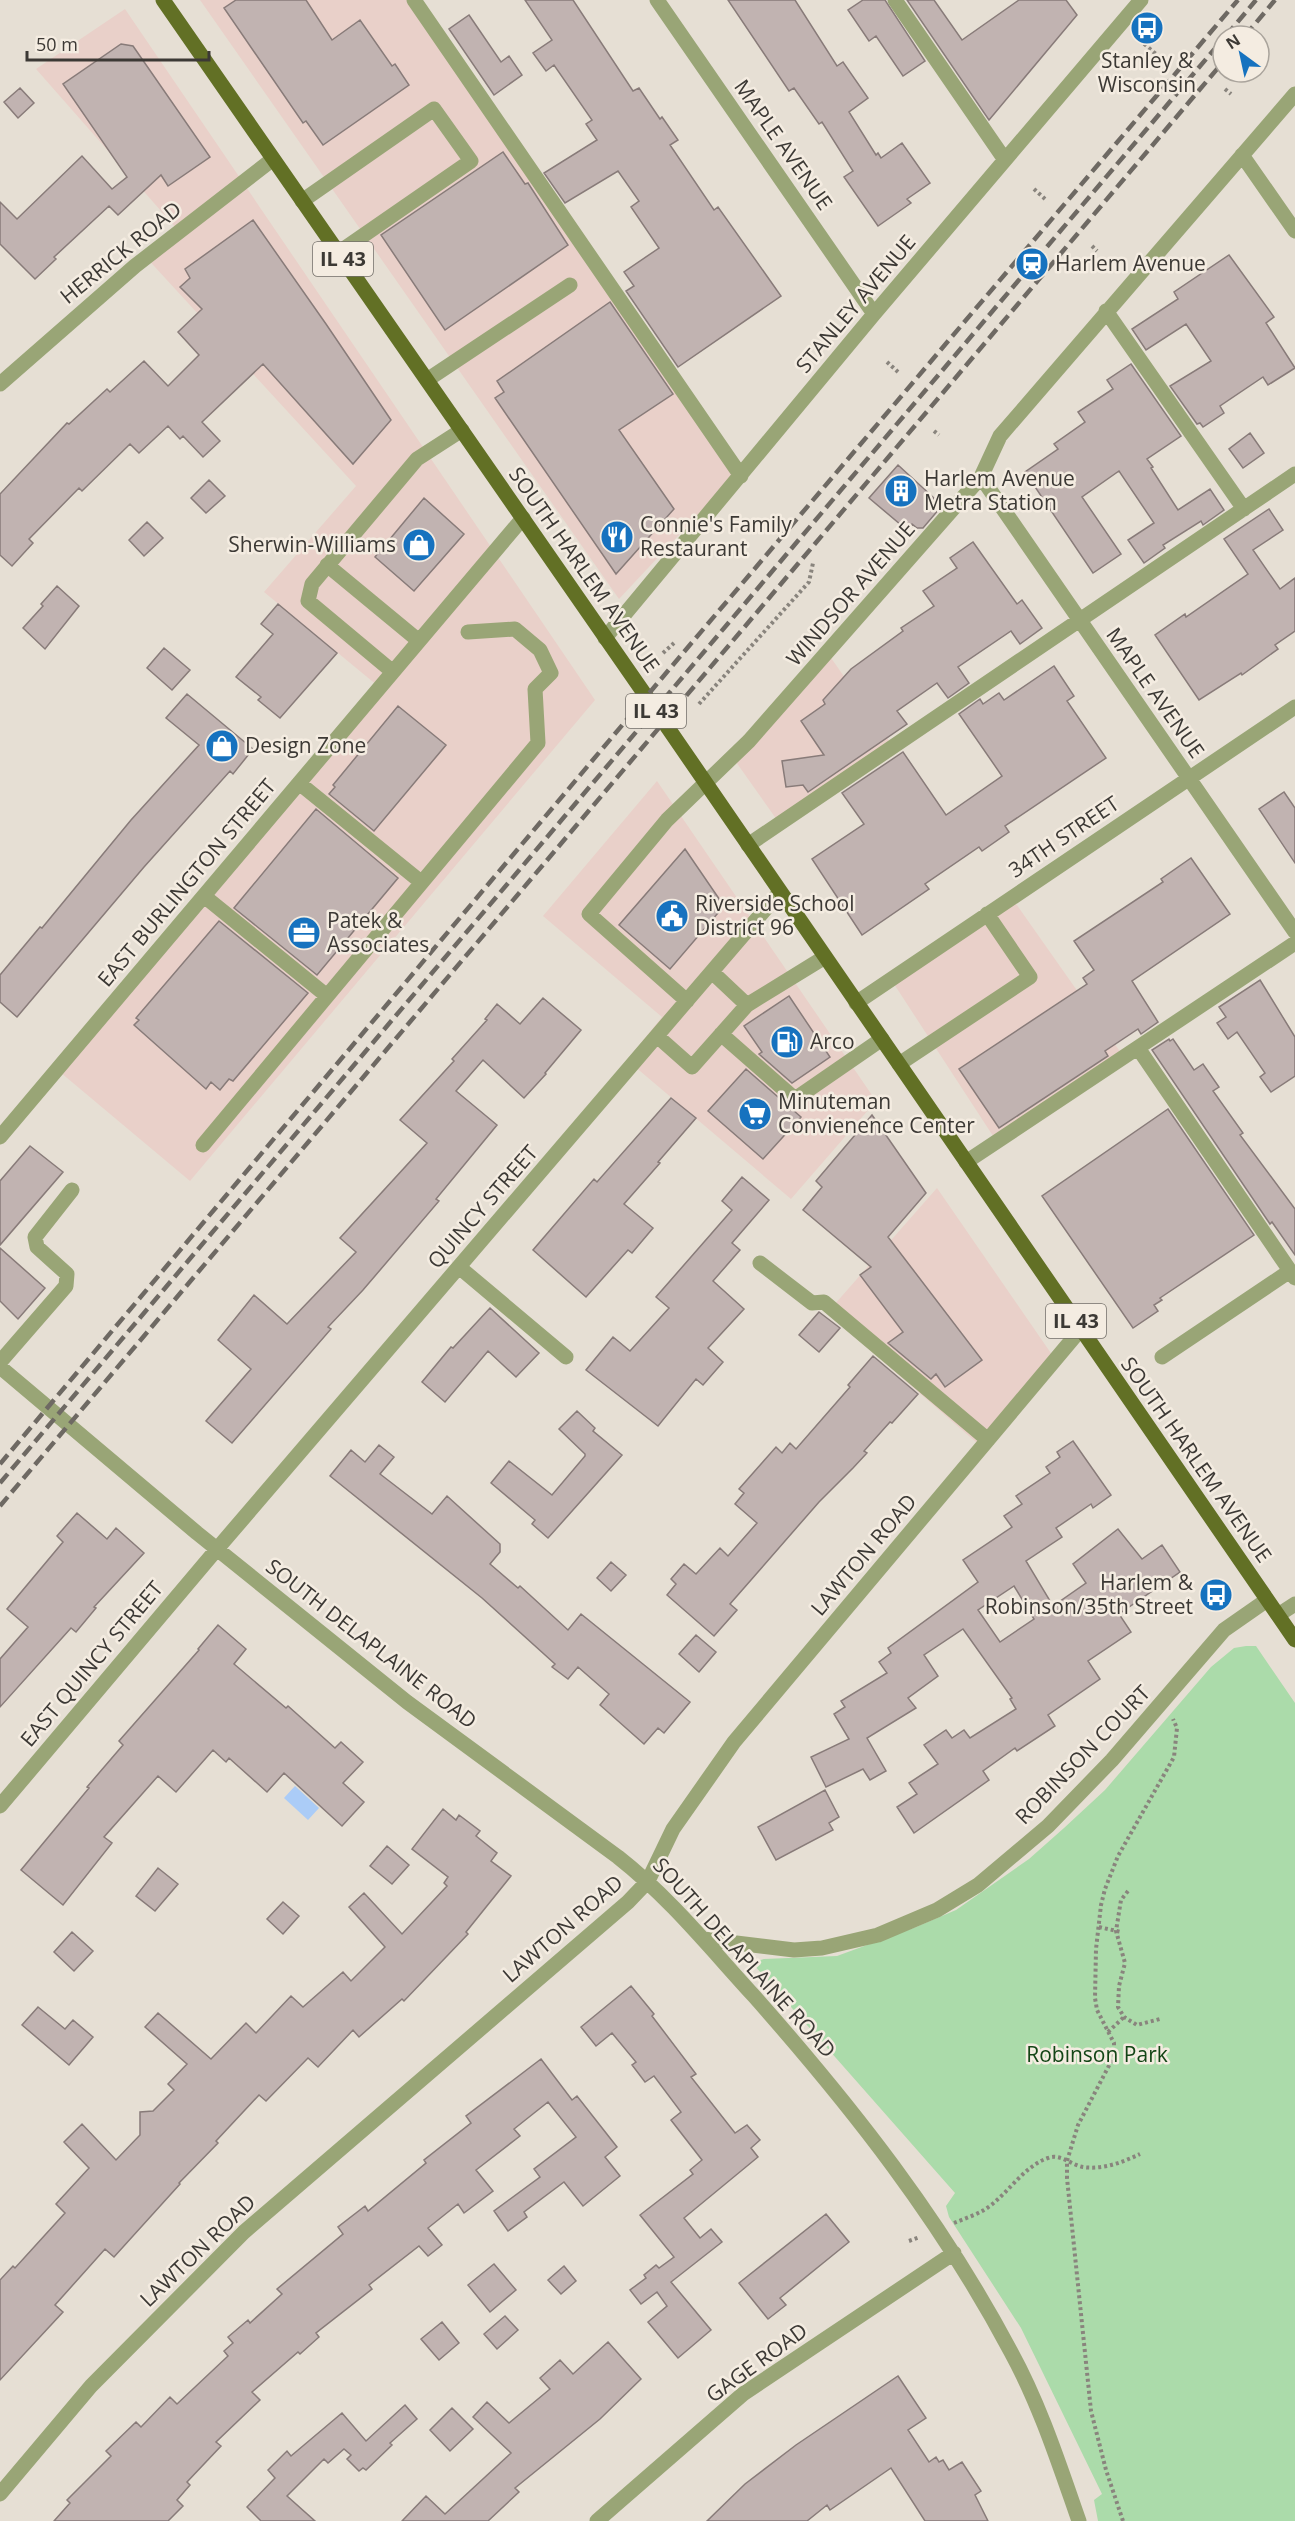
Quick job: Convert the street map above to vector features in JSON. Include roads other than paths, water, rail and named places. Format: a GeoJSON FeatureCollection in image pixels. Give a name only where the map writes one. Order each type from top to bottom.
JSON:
{"type":"FeatureCollection","features":[{"type":"Feature","properties":{"kind":"main road","name":"SOUTH HARLEM AVENUE"},"geometry":{"type":"LineString","coordinates":[[168,2],[273,159],[523,518],[1295,1640]]}},
{"type":"Feature","properties":{"kind":"street"},"geometry":{"type":"LineString","coordinates":[[414,0],[741,476]]}},
{"type":"Feature","properties":{"kind":"street","name":"MAPLE AVENUE"},"geometry":{"type":"LineString","coordinates":[[657,0],[874,314]]}},
{"type":"Feature","properties":{"kind":"street"},"geometry":{"type":"LineString","coordinates":[[895,0],[1005,160]]}},
{"type":"Feature","properties":{"kind":"street","name":"STANLEY AVENUE"},"geometry":{"type":"LineString","coordinates":[[605,638],[874,314],[1140,1]]}},
{"type":"Feature","properties":{"kind":"street","name":"WINDSOR AVENUE"},"geometry":{"type":"LineString","coordinates":[[687,1000],[589,914],[666,820],[750,741],[981,477],[999,436],[1295,94]]}},
{"type":"Feature","properties":{"kind":"street"},"geometry":{"type":"LineString","coordinates":[[302,201],[435,109],[465,152],[471,161],[338,253]]}},
{"type":"Feature","properties":{"kind":"street"},"geometry":{"type":"LineString","coordinates":[[1242,155],[1295,231]]}},
{"type":"Feature","properties":{"kind":"street","name":"HERRICK ROAD"},"geometry":{"type":"LineString","coordinates":[[0,384],[135,266],[273,159]]}},
{"type":"Feature","properties":{"kind":"street"},"geometry":{"type":"LineString","coordinates":[[427,380],[570,285]]}},
{"type":"Feature","properties":{"kind":"street"},"geometry":{"type":"LineString","coordinates":[[1106,310],[1244,509]]}},
{"type":"Feature","properties":{"kind":"street"},"geometry":{"type":"LineString","coordinates":[[393,672],[308,601],[312,584],[417,459],[462,430]]}},
{"type":"Feature","properties":{"kind":"street"},"geometry":{"type":"LineString","coordinates":[[748,845],[1295,474]]}},
{"type":"Feature","properties":{"kind":"street","name":"MAPLE AVENUE"},"geometry":{"type":"LineString","coordinates":[[981,477],[1295,932]]}},
{"type":"Feature","properties":{"kind":"street","name":"EAST BURLINGTON STREET"},"geometry":{"type":"LineString","coordinates":[[0,1137],[523,518]]}},
{"type":"Feature","properties":{"kind":"street"},"geometry":{"type":"LineString","coordinates":[[327,565],[419,641]]}},
{"type":"Feature","properties":{"kind":"street"},"geometry":{"type":"LineString","coordinates":[[202,1145],[538,743],[535,689],[551,673],[540,650],[515,629],[468,632]]}},
{"type":"Feature","properties":{"kind":"street","name":"34TH STREET"},"geometry":{"type":"LineString","coordinates":[[856,1003],[1295,707]]}},
{"type":"Feature","properties":{"kind":"street"},"geometry":{"type":"LineString","coordinates":[[299,783],[421,882]]}},
{"type":"Feature","properties":{"kind":"street","name":"QUINCY STREET"},"geometry":{"type":"LineString","coordinates":[[217,1549],[780,892]]}},
{"type":"Feature","properties":{"kind":"street"},"geometry":{"type":"LineString","coordinates":[[204,896],[327,996]]}},
{"type":"Feature","properties":{"kind":"street"},"geometry":{"type":"LineString","coordinates":[[899,1064],[1030,977],[987,914]]}},
{"type":"Feature","properties":{"kind":"street"},"geometry":{"type":"LineString","coordinates":[[966,1162],[1295,943]]}},
{"type":"Feature","properties":{"kind":"street"},"geometry":{"type":"LineString","coordinates":[[657,1036],[692,1067],[747,1005],[825,957]]}},
{"type":"Feature","properties":{"kind":"street"},"geometry":{"type":"LineString","coordinates":[[712,972],[747,1005]]}},
{"type":"Feature","properties":{"kind":"street"},"geometry":{"type":"LineString","coordinates":[[721,1034],[795,1099],[882,1039]]}},
{"type":"Feature","properties":{"kind":"street"},"geometry":{"type":"LineString","coordinates":[[1138,1048],[1292,1274],[1162,1357]]}},
{"type":"Feature","properties":{"kind":"street"},"geometry":{"type":"LineString","coordinates":[[0,1365],[66,1286],[67,1274],[37,1247],[35,1237],[72,1190]]}},
{"type":"Feature","properties":{"kind":"street"},"geometry":{"type":"LineString","coordinates":[[760,1263],[812,1303],[824,1302],[988,1440]]}},
{"type":"Feature","properties":{"kind":"street"},"geometry":{"type":"LineString","coordinates":[[459,1267],[566,1357]]}},
{"type":"Feature","properties":{"kind":"street","name":"LAWTON ROAD"},"geometry":{"type":"LineString","coordinates":[[0,2494],[91,2386],[244,2232],[627,1902],[648,1881],[674,1829],[734,1742],[1081,1329]]}},
{"type":"Feature","properties":{"kind":"street","name":"SOUTH DELAPLAINE ROAD"},"geometry":{"type":"LineString","coordinates":[[0,1365],[217,1549],[407,1702],[648,1881],[823,2077],[888,2156],[939,2230],[1012,2354],[1056,2455],[1079,2521]]}},
{"type":"Feature","properties":{"kind":"street","name":"EAST QUINCY STREET"},"geometry":{"type":"LineString","coordinates":[[0,1806],[217,1549]]}},
{"type":"Feature","properties":{"kind":"street","name":"ROBINSON COURT"},"geometry":{"type":"LineString","coordinates":[[703,1940],[794,1950],[822,1948],[878,1935],[937,1910],[978,1885],[1048,1826],[1091,1783],[1158,1709],[1224,1630],[1267,1600]]}},
{"type":"Feature","properties":{"kind":"street"},"geometry":{"type":"LineString","coordinates":[[1278,1615],[1295,1604]]}},
{"type":"Feature","properties":{"kind":"street","name":"GAGE ROAD"},"geometry":{"type":"LineString","coordinates":[[597,2521],[743,2394],[954,2253]]}},
{"type":"Feature","properties":{"kind":"water"},"geometry":{"type":"Polygon","coordinates":[[[295,1786],[319,1808],[308,1820],[284,1798],[295,1786]]]}},
{"type":"Feature","properties":{"kind":"railway"},"geometry":{"type":"LineString","coordinates":[[0,1464],[672,666],[1238,0]]}},
{"type":"Feature","properties":{"kind":"railway"},"geometry":{"type":"LineString","coordinates":[[1236,24],[1256,0]]}},
{"type":"Feature","properties":{"kind":"railway"},"geometry":{"type":"LineString","coordinates":[[1255,24],[1275,0]]}},
{"type":"Feature","properties":{"kind":"railway"},"geometry":{"type":"LineString","coordinates":[[0,1483],[1211,53]]}},
{"type":"Feature","properties":{"kind":"railway"},"geometry":{"type":"LineString","coordinates":[[0,1506],[1211,76]]}},
{"type":"Feature","properties":{"kind":"place","name":"Stanley & Wisconsin"},"geometry":{"type":"Point","coordinates":[1147,28]}},
{"type":"Feature","properties":{"kind":"place","name":"Harlem Avenue"},"geometry":{"type":"Point","coordinates":[1032,264]}},
{"type":"Feature","properties":{"kind":"place","name":"Harlem Avenue Metra Station"},"geometry":{"type":"Point","coordinates":[901,491]}},
{"type":"Feature","properties":{"kind":"place","name":"Connie's Family Restaurant"},"geometry":{"type":"Point","coordinates":[617,537]}},
{"type":"Feature","properties":{"kind":"place","name":"Sherwin-Williams"},"geometry":{"type":"Point","coordinates":[419,545]}},
{"type":"Feature","properties":{"kind":"place","name":"Design Zone"},"geometry":{"type":"Point","coordinates":[222,746]}},
{"type":"Feature","properties":{"kind":"place","name":"Riverside School District 96"},"geometry":{"type":"Point","coordinates":[672,916]}},
{"type":"Feature","properties":{"kind":"place","name":"Patek & Associates"},"geometry":{"type":"Point","coordinates":[304,933]}},
{"type":"Feature","properties":{"kind":"place","name":"Arco"},"geometry":{"type":"Point","coordinates":[787,1042]}},
{"type":"Feature","properties":{"kind":"place","name":"Minuteman Convienence Center"},"geometry":{"type":"Point","coordinates":[755,1114]}},
{"type":"Feature","properties":{"kind":"place","name":"Harlem & Robinson/35th Street"},"geometry":{"type":"Point","coordinates":[1216,1595]}},
{"type":"Feature","properties":{"kind":"park label","name":"Robinson Park"},"geometry":{"type":"Point","coordinates":[1097,2055]}}]}
